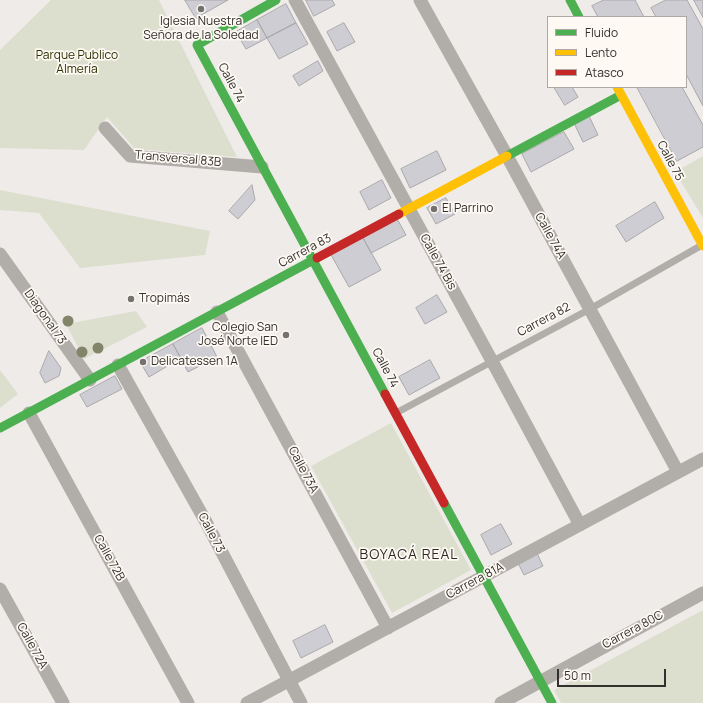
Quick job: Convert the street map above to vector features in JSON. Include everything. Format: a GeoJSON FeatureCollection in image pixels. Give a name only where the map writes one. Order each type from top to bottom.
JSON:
{"type":"FeatureCollection","features":[{"type":"Feature","properties":{"kind":"street","name":"Calle 74"},"geometry":{"type":"LineString","coordinates":[[276,0],[197,45],[552,703]]}},
{"type":"Feature","properties":{"kind":"street","name":"Calle 74 Bis"},"geometry":{"type":"LineString","coordinates":[[295,0],[580,525]]}},
{"type":"Feature","properties":{"kind":"street","name":"Calle 74A"},"geometry":{"type":"LineString","coordinates":[[420,0],[507,156],[678,472]]}},
{"type":"Feature","properties":{"kind":"street"},"geometry":{"type":"LineString","coordinates":[[570,0],[578,16]]}},
{"type":"Feature","properties":{"kind":"street","name":"Carrera 83"},"geometry":{"type":"LineString","coordinates":[[0,428],[507,156],[619,91]]}},
{"type":"Feature","properties":{"kind":"street","name":"Calle 75"},"geometry":{"type":"LineString","coordinates":[[619,91],[703,246]]}},
{"type":"Feature","properties":{"kind":"street","name":"Transversal 83B"},"geometry":{"type":"LineString","coordinates":[[105,128],[130,156],[262,167]]}},
{"type":"Feature","properties":{"kind":"street","name":"Diagonal 73"},"geometry":{"type":"LineString","coordinates":[[0,254],[90,380]]}},
{"type":"Feature","properties":{"kind":"street","name":"Calle 73A"},"geometry":{"type":"LineString","coordinates":[[217,312],[388,628]]}},
{"type":"Feature","properties":{"kind":"street","name":"Calle 73"},"geometry":{"type":"LineString","coordinates":[[118,365],[206,522],[301,703]]}},
{"type":"Feature","properties":{"kind":"street","name":"Calle 72B"},"geometry":{"type":"LineString","coordinates":[[29,413],[188,703]]}},
{"type":"Feature","properties":{"kind":"street","name":"Carrera 81A"},"geometry":{"type":"LineString","coordinates":[[247,703],[703,459]]}},
{"type":"Feature","properties":{"kind":"street","name":"Calle 72A"},"geometry":{"type":"LineString","coordinates":[[0,589],[63,703]]}},
{"type":"Feature","properties":{"kind":"street","name":"Carrera 80C"},"geometry":{"type":"LineString","coordinates":[[500,703],[703,592]]}},
{"type":"Feature","properties":{"kind":"lane","name":"Carrera 82"},"geometry":{"type":"LineString","coordinates":[[396,413],[703,246]]}},
{"type":"Feature","properties":{"kind":"green space","name":"Parque Publico Almería"},"geometry":{"type":"Polygon","coordinates":[[[51,0],[159,0],[237,157],[135,149],[107,117],[84,150],[0,148],[0,50],[51,0]]]}},
{"type":"Feature","properties":{"kind":"green space"},"geometry":{"type":"Polygon","coordinates":[[[703,156],[703,218],[675,172],[703,156]]]}},
{"type":"Feature","properties":{"kind":"green space"},"geometry":{"type":"Polygon","coordinates":[[[0,190],[210,231],[205,255],[80,268],[39,213],[0,210],[0,190]]]}},
{"type":"Feature","properties":{"kind":"green space"},"geometry":{"type":"Polygon","coordinates":[[[136,311],[147,327],[84,359],[66,324],[136,311]]]}},
{"type":"Feature","properties":{"kind":"green space"},"geometry":{"type":"Polygon","coordinates":[[[0,370],[18,394],[0,408],[0,370]]]}},
{"type":"Feature","properties":{"kind":"green space"},"geometry":{"type":"Polygon","coordinates":[[[391,423],[471,570],[392,613],[311,466],[391,423]]]}},
{"type":"Feature","properties":{"kind":"green space"},"geometry":{"type":"Polygon","coordinates":[[[703,610],[703,703],[561,703],[554,690],[703,610]]]}},
{"type":"Feature","properties":{"kind":"building","name":"Iglesia Nuestra Señora de la Soledad"},"geometry":{"type":"Polygon","coordinates":[[[185,0],[228,0],[196,18],[185,0]]]}},
{"type":"Feature","properties":{"kind":"building"},"geometry":{"type":"Polygon","coordinates":[[[306,0],[332,0],[335,5],[314,16],[306,0]]]}},
{"type":"Feature","properties":{"kind":"building"},"geometry":{"type":"Polygon","coordinates":[[[604,0],[635,0],[643,16],[597,16],[592,6],[604,0]]]}},
{"type":"Feature","properties":{"kind":"building"},"geometry":{"type":"Polygon","coordinates":[[[666,0],[687,0],[703,29],[703,106],[687,76],[687,16],[655,16],[651,8],[666,0]]]}},
{"type":"Feature","properties":{"kind":"building"},"geometry":{"type":"Polygon","coordinates":[[[694,0],[703,0],[703,17],[694,0]]]}},
{"type":"Feature","properties":{"kind":"building"},"geometry":{"type":"Polygon","coordinates":[[[286,4],[296,23],[267,38],[257,20],[286,4]]]}},
{"type":"Feature","properties":{"kind":"building"},"geometry":{"type":"Polygon","coordinates":[[[257,20],[267,38],[246,49],[236,32],[257,20]]]}},
{"type":"Feature","properties":{"kind":"building"},"geometry":{"type":"Polygon","coordinates":[[[296,23],[308,44],[279,59],[267,38],[296,23]]]}},
{"type":"Feature","properties":{"kind":"building"},"geometry":{"type":"Polygon","coordinates":[[[344,23],[355,42],[337,51],[327,32],[344,23]]]}},
{"type":"Feature","properties":{"kind":"building"},"geometry":{"type":"Polygon","coordinates":[[[318,61],[323,71],[299,86],[293,76],[318,61]]]}},
{"type":"Feature","properties":{"kind":"building"},"geometry":{"type":"Polygon","coordinates":[[[555,88],[573,88],[578,97],[565,105],[555,88]]]}},
{"type":"Feature","properties":{"kind":"building"},"geometry":{"type":"Polygon","coordinates":[[[638,88],[683,88],[703,125],[703,147],[677,161],[638,88]]]}},
{"type":"Feature","properties":{"kind":"building"},"geometry":{"type":"Polygon","coordinates":[[[589,116],[598,135],[583,142],[574,123],[589,116]]]}},
{"type":"Feature","properties":{"kind":"building"},"geometry":{"type":"Polygon","coordinates":[[[564,132],[574,149],[531,172],[522,154],[564,132]]]}},
{"type":"Feature","properties":{"kind":"building"},"geometry":{"type":"Polygon","coordinates":[[[437,151],[446,170],[410,188],[401,169],[437,151]]]}},
{"type":"Feature","properties":{"kind":"building"},"geometry":{"type":"Polygon","coordinates":[[[382,180],[391,198],[369,210],[360,192],[382,180]]]}},
{"type":"Feature","properties":{"kind":"building"},"geometry":{"type":"Polygon","coordinates":[[[252,185],[255,200],[238,219],[229,211],[252,185]]]}},
{"type":"Feature","properties":{"kind":"building"},"geometry":{"type":"Polygon","coordinates":[[[446,198],[455,214],[436,224],[427,208],[446,198]]]}},
{"type":"Feature","properties":{"kind":"building"},"geometry":{"type":"Polygon","coordinates":[[[655,202],[664,218],[626,242],[616,226],[655,202]]]}},
{"type":"Feature","properties":{"kind":"building"},"geometry":{"type":"Polygon","coordinates":[[[396,217],[406,235],[371,253],[362,236],[396,217]]]}},
{"type":"Feature","properties":{"kind":"building"},"geometry":{"type":"Polygon","coordinates":[[[362,236],[381,270],[349,287],[330,253],[362,236]]]}},
{"type":"Feature","properties":{"kind":"building"},"geometry":{"type":"Polygon","coordinates":[[[437,295],[447,312],[425,324],[416,308],[437,295]]]}},
{"type":"Feature","properties":{"kind":"building"},"geometry":{"type":"Polygon","coordinates":[[[202,328],[217,357],[188,372],[173,344],[202,328]]]}},
{"type":"Feature","properties":{"kind":"building"},"geometry":{"type":"Polygon","coordinates":[[[173,344],[181,358],[149,377],[140,362],[173,344]]]}},
{"type":"Feature","properties":{"kind":"building"},"geometry":{"type":"Polygon","coordinates":[[[49,351],[61,368],[59,376],[45,383],[40,373],[49,351]]]}},
{"type":"Feature","properties":{"kind":"building"},"geometry":{"type":"Polygon","coordinates":[[[430,360],[440,378],[409,395],[399,377],[430,360]]]}},
{"type":"Feature","properties":{"kind":"building"},"geometry":{"type":"Polygon","coordinates":[[[115,376],[122,389],[87,407],[80,395],[115,376]]]}},
{"type":"Feature","properties":{"kind":"building"},"geometry":{"type":"Polygon","coordinates":[[[501,524],[512,544],[491,555],[481,535],[501,524]]]}},
{"type":"Feature","properties":{"kind":"building"},"geometry":{"type":"Polygon","coordinates":[[[536,551],[543,566],[524,575],[517,561],[536,551]]]}},
{"type":"Feature","properties":{"kind":"building"},"geometry":{"type":"Polygon","coordinates":[[[325,625],[333,642],[301,658],[293,641],[325,625]]]}},
{"type":"Feature","properties":{"kind":"traffic: fast"},"geometry":{"type":"LineString","coordinates":[[276,0],[197,45],[385,394]]}},
{"type":"Feature","properties":{"kind":"traffic: fast"},"geometry":{"type":"LineString","coordinates":[[570,0],[578,16]]}},
{"type":"Feature","properties":{"kind":"traffic: fast"},"geometry":{"type":"LineString","coordinates":[[507,156],[621,95]]}},
{"type":"Feature","properties":{"kind":"traffic: fast"},"geometry":{"type":"LineString","coordinates":[[0,428],[317,258]]}},
{"type":"Feature","properties":{"kind":"traffic: fast"},"geometry":{"type":"LineString","coordinates":[[444,503],[552,703]]}},
{"type":"Feature","properties":{"kind":"traffic: slow"},"geometry":{"type":"LineString","coordinates":[[618,88],[703,246]]}},
{"type":"Feature","properties":{"kind":"traffic: slow"},"geometry":{"type":"LineString","coordinates":[[399,214],[507,156]]}},
{"type":"Feature","properties":{"kind":"traffic: jam"},"geometry":{"type":"LineString","coordinates":[[317,258],[399,214]]}},
{"type":"Feature","properties":{"kind":"traffic: jam"},"geometry":{"type":"LineString","coordinates":[[385,394],[444,503]]}},
{"type":"Feature","properties":{"kind":"place","name":"Iglesia Nuestra Señora de la Soledad"},"geometry":{"type":"Point","coordinates":[201,9]}},
{"type":"Feature","properties":{"kind":"place","name":"El Parrino"},"geometry":{"type":"Point","coordinates":[434,209]}},
{"type":"Feature","properties":{"kind":"place","name":"Tropimás"},"geometry":{"type":"Point","coordinates":[131,299]}},
{"type":"Feature","properties":{"kind":"place","name":"Colegio San José Norte IED"},"geometry":{"type":"Point","coordinates":[286,335]}},
{"type":"Feature","properties":{"kind":"place","name":"Delicatessen 1A"},"geometry":{"type":"Point","coordinates":[143,362]}},
{"type":"Feature","properties":{"kind":"district","name":"BOYACÁ REAL"},"geometry":{"type":"Point","coordinates":[409,555]}}]}
